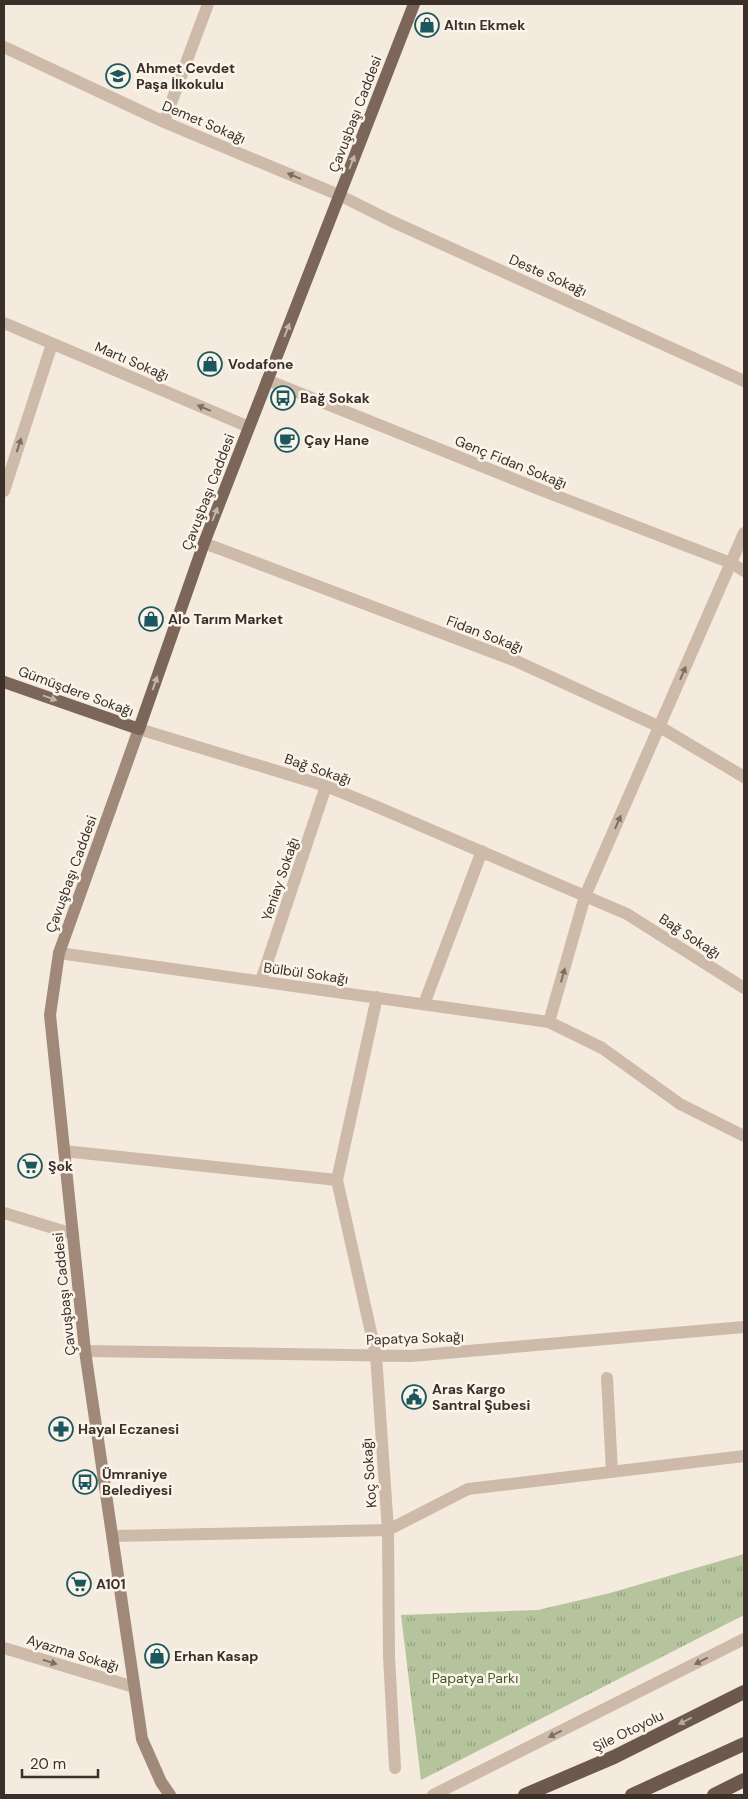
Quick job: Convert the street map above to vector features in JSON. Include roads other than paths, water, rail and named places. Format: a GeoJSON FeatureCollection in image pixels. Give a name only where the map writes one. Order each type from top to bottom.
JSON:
{"type":"FeatureCollection","features":[{"type":"Feature","properties":{"kind":"highway","name":"Şile Otoyolu"},"geometry":{"type":"LineString","coordinates":[[525,1795],[614,1757],[744,1692]]}},
{"type":"Feature","properties":{"kind":"highway"},"geometry":{"type":"LineString","coordinates":[[632,1795],[744,1744]]}},
{"type":"Feature","properties":{"kind":"highway"},"geometry":{"type":"LineString","coordinates":[[714,1795],[744,1780]]}},
{"type":"Feature","properties":{"kind":"main road","name":"Çavuşbaşı Caddesi"},"geometry":{"type":"LineString","coordinates":[[170,1795],[161,1782],[142,1738],[134,1687],[85,1351],[50,1015],[59,953],[204,543],[414,4]]}},
{"type":"Feature","properties":{"kind":"main road","name":"Gümüşdere Sokağı"},"geometry":{"type":"LineString","coordinates":[[4,682],[139,730]]}},
{"type":"Feature","properties":{"kind":"street"},"geometry":{"type":"LineString","coordinates":[[164,122],[208,4]]}},
{"type":"Feature","properties":{"kind":"street","name":"Demet Sokağı"},"geometry":{"type":"LineString","coordinates":[[4,47],[164,122],[339,195]]}},
{"type":"Feature","properties":{"kind":"street","name":"Deste Sokağı"},"geometry":{"type":"LineString","coordinates":[[339,195],[389,220],[744,382]]}},
{"type":"Feature","properties":{"kind":"street","name":"Martı Sokağı"},"geometry":{"type":"LineString","coordinates":[[4,323],[249,427]]}},
{"type":"Feature","properties":{"kind":"street"},"geometry":{"type":"LineString","coordinates":[[4,491],[52,344]]}},
{"type":"Feature","properties":{"kind":"street","name":"Genç Fidan Sokağı"},"geometry":{"type":"LineString","coordinates":[[267,380],[541,490],[731,563],[744,571]]}},
{"type":"Feature","properties":{"kind":"street"},"geometry":{"type":"LineString","coordinates":[[549,1022],[585,896],[744,533]]}},
{"type":"Feature","properties":{"kind":"street","name":"Fidan Sokağı"},"geometry":{"type":"LineString","coordinates":[[204,543],[516,662],[660,727],[744,777]]}},
{"type":"Feature","properties":{"kind":"street","name":"Bağ Sokağı"},"geometry":{"type":"LineString","coordinates":[[139,730],[326,786],[482,851],[627,914],[744,988]]}},
{"type":"Feature","properties":{"kind":"street","name":"Yeniay Sokağı"},"geometry":{"type":"LineString","coordinates":[[261,981],[326,786]]}},
{"type":"Feature","properties":{"kind":"street"},"geometry":{"type":"LineString","coordinates":[[424,1004],[482,851]]}},
{"type":"Feature","properties":{"kind":"street","name":"Bülbül Sokağı"},"geometry":{"type":"LineString","coordinates":[[59,953],[549,1022],[602,1048],[680,1104],[744,1136]]}},
{"type":"Feature","properties":{"kind":"street"},"geometry":{"type":"LineString","coordinates":[[64,1151],[338,1180],[377,997]]}},
{"type":"Feature","properties":{"kind":"street","name":"Koç Sokağı"},"geometry":{"type":"LineString","coordinates":[[338,1180],[376,1355],[388,1530],[389,1656],[395,1768]]}},
{"type":"Feature","properties":{"kind":"street"},"geometry":{"type":"LineString","coordinates":[[4,1213],[73,1234]]}},
{"type":"Feature","properties":{"kind":"street","name":"Papatya Sokağı"},"geometry":{"type":"LineString","coordinates":[[85,1351],[411,1356],[744,1328]]}},
{"type":"Feature","properties":{"kind":"street"},"geometry":{"type":"LineString","coordinates":[[608,1378],[612,1472]]}},
{"type":"Feature","properties":{"kind":"street"},"geometry":{"type":"LineString","coordinates":[[113,1536],[388,1530],[468,1489],[744,1456]]}},
{"type":"Feature","properties":{"kind":"street"},"geometry":{"type":"LineString","coordinates":[[433,1795],[744,1639]]}},
{"type":"Feature","properties":{"kind":"street","name":"Ayazma Sokağı"},"geometry":{"type":"LineString","coordinates":[[4,1648],[134,1687]]}},
{"type":"Feature","properties":{"kind":"place","name":"Altın Ekmek"},"geometry":{"type":"Point","coordinates":[427,25]}},
{"type":"Feature","properties":{"kind":"place","name":"Ahmet Cevdet Paşa İlkokulu"},"geometry":{"type":"Point","coordinates":[118,76]}},
{"type":"Feature","properties":{"kind":"place","name":"Vodafone"},"geometry":{"type":"Point","coordinates":[210,364]}},
{"type":"Feature","properties":{"kind":"place","name":"Bağ Sokak"},"geometry":{"type":"Point","coordinates":[283,398]}},
{"type":"Feature","properties":{"kind":"place","name":"Çay Hane"},"geometry":{"type":"Point","coordinates":[287,440]}},
{"type":"Feature","properties":{"kind":"place","name":"Alo Tarım Market"},"geometry":{"type":"Point","coordinates":[151,619]}},
{"type":"Feature","properties":{"kind":"place","name":"Şok"},"geometry":{"type":"Point","coordinates":[30,1166]}},
{"type":"Feature","properties":{"kind":"place","name":"Aras Kargo Santral Şubesi"},"geometry":{"type":"Point","coordinates":[414,1397]}},
{"type":"Feature","properties":{"kind":"place","name":"Hayal Eczanesi"},"geometry":{"type":"Point","coordinates":[61,1429]}},
{"type":"Feature","properties":{"kind":"place","name":"Ümraniye Belediyesi"},"geometry":{"type":"Point","coordinates":[85,1482]}},
{"type":"Feature","properties":{"kind":"place","name":"A101"},"geometry":{"type":"Point","coordinates":[79,1584]}},
{"type":"Feature","properties":{"kind":"place","name":"Erhan Kasap"},"geometry":{"type":"Point","coordinates":[157,1656]}},
{"type":"Feature","properties":{"kind":"park label","name":"Papatya Parkı"},"geometry":{"type":"Point","coordinates":[475,1678]}}]}
